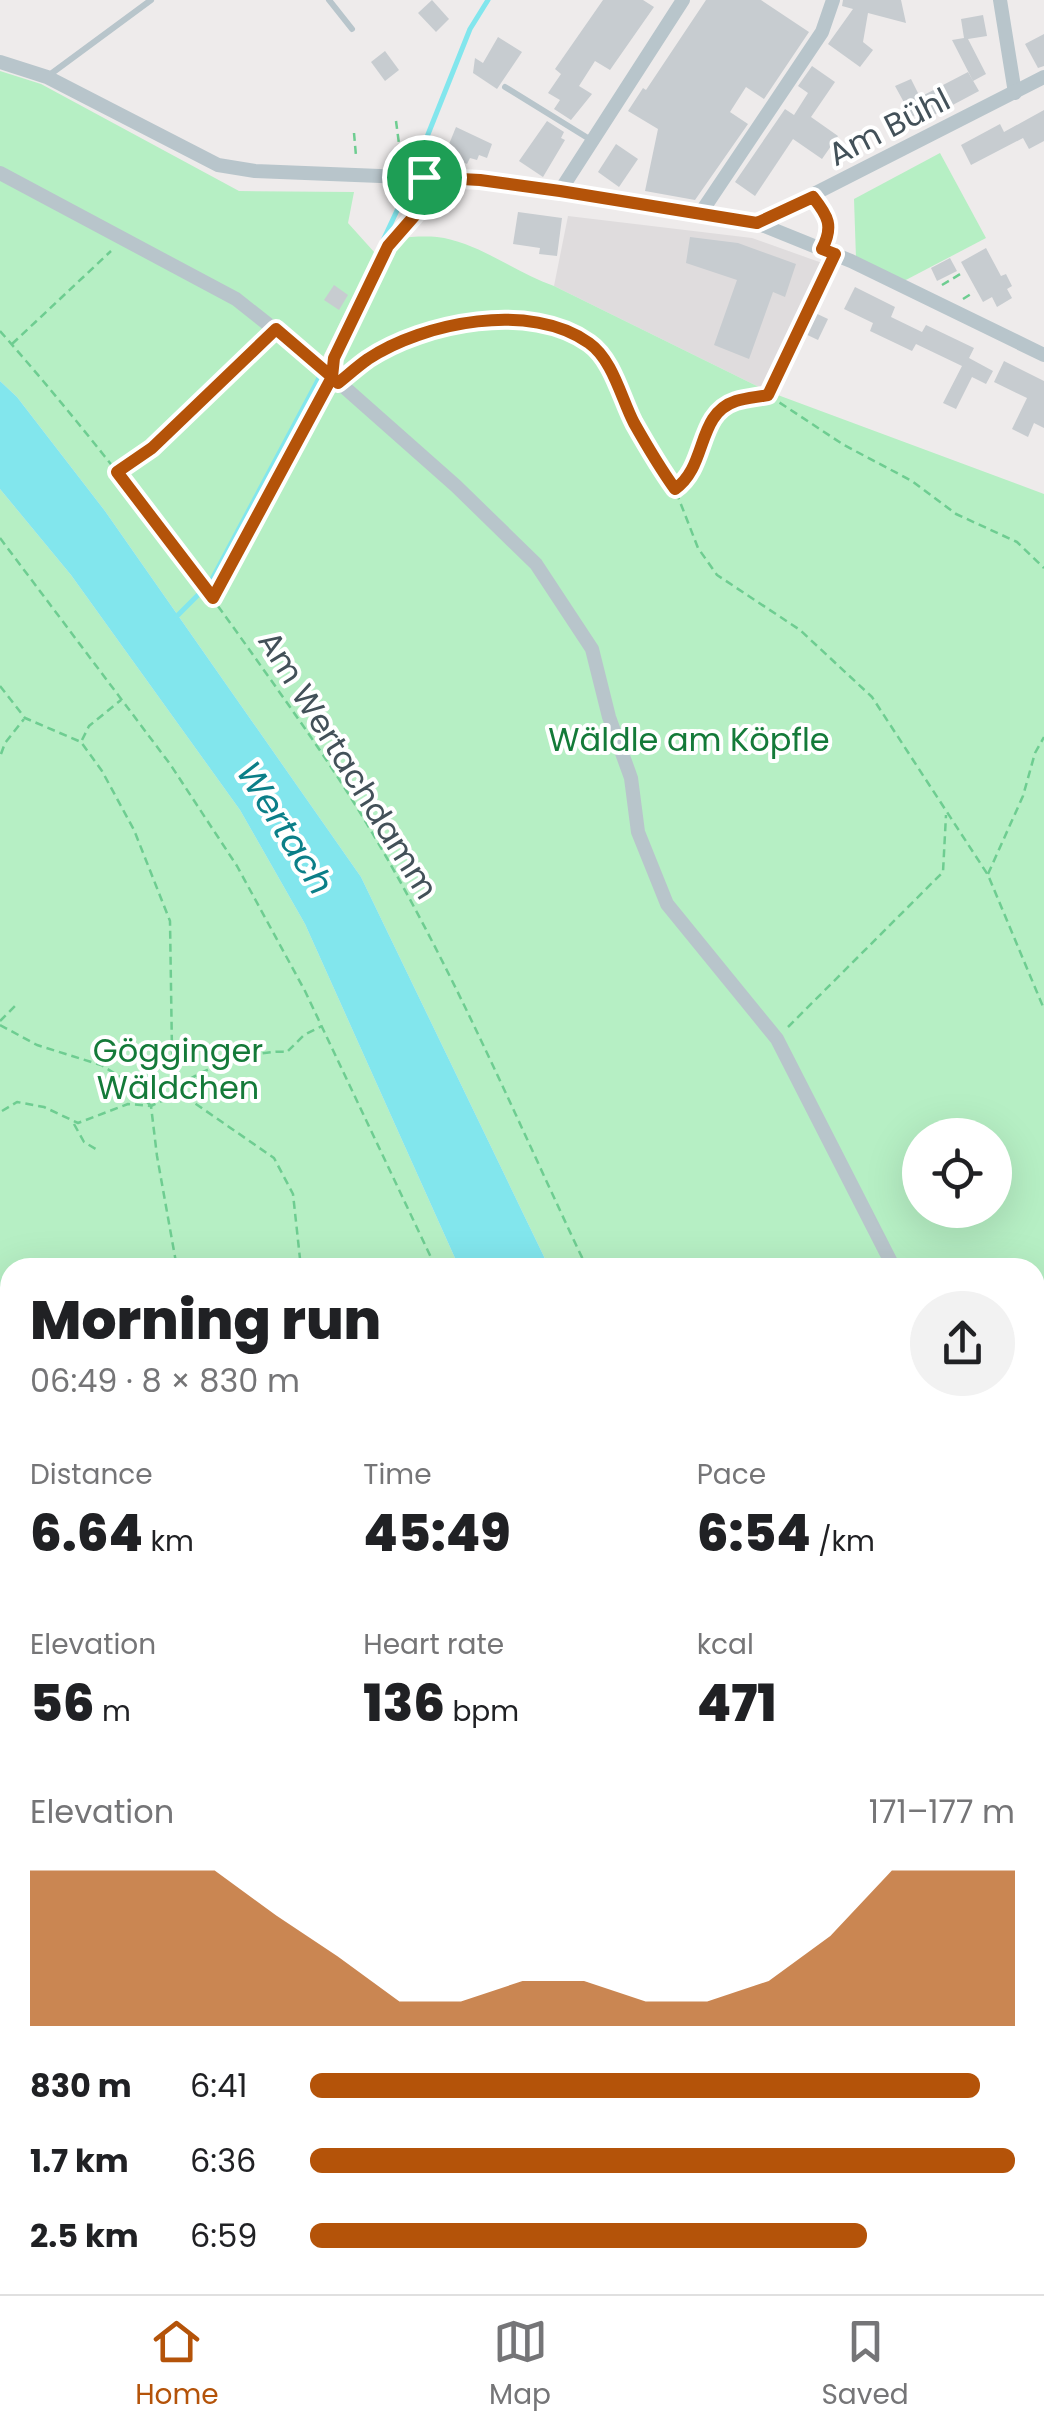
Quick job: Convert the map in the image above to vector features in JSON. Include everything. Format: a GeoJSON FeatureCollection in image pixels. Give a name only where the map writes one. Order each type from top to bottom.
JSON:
{"type":"FeatureCollection","features":[{"type":"Feature","properties":{"kind":"street"},"geometry":{"type":"LineString","coordinates":[[560,191],[683,0]]}},
{"type":"Feature","properties":{"kind":"street"},"geometry":{"type":"LineString","coordinates":[[700,214],[822,32],[833,0]]}},
{"type":"Feature","properties":{"kind":"street"},"geometry":{"type":"LineString","coordinates":[[1000,0],[1015,93]]}},
{"type":"Feature","properties":{"kind":"street"},"geometry":{"type":"LineString","coordinates":[[0,62],[47,77],[218,165],[480,180],[757,223],[828,252],[1044,355]]}},
{"type":"Feature","properties":{"kind":"street","name":"Am Bühl"},"geometry":{"type":"LineString","coordinates":[[757,223],[1044,77]]}},
{"type":"Feature","properties":{"kind":"street"},"geometry":{"type":"LineString","coordinates":[[0,173],[236,299],[329,374],[456,486],[536,564],[592,648],[609,717],[631,778],[638,832],[667,904],[776,1039],[889,1258]]}},
{"type":"Feature","properties":{"kind":"lane"},"geometry":{"type":"LineString","coordinates":[[47,77],[151,0]]}},
{"type":"Feature","properties":{"kind":"lane"},"geometry":{"type":"LineString","coordinates":[[329,0],[352,29]]}},
{"type":"Feature","properties":{"kind":"lane"},"geometry":{"type":"LineString","coordinates":[[505,87],[592,141]]}},
{"type":"Feature","properties":{"kind":"lane"},"geometry":{"type":"LineString","coordinates":[[813,197],[828,217],[828,252]]}},
{"type":"Feature","properties":{"kind":"path"},"geometry":{"type":"LineString","coordinates":[[396,121],[403,176]]}},
{"type":"Feature","properties":{"kind":"path"},"geometry":{"type":"LineString","coordinates":[[354,133],[357,174]]}},
{"type":"Feature","properties":{"kind":"path"},"geometry":{"type":"LineString","coordinates":[[213,598],[329,374],[388,246],[416,214],[424,177]]}},
{"type":"Feature","properties":{"kind":"path"},"geometry":{"type":"LineString","coordinates":[[12,344],[123,240]]}},
{"type":"Feature","properties":{"kind":"path"},"geometry":{"type":"LineString","coordinates":[[768,395],[828,252]]}},
{"type":"Feature","properties":{"kind":"path"},"geometry":{"type":"LineString","coordinates":[[923,296],[962,273]]}},
{"type":"Feature","properties":{"kind":"path"},"geometry":{"type":"LineString","coordinates":[[329,374],[438,327],[513,318],[552,326],[591,344],[609,368],[633,421],[675,489],[698,548],[717,575],[800,630],[872,697],[988,875],[1044,1009]]}},
{"type":"Feature","properties":{"kind":"path"},"geometry":{"type":"LineString","coordinates":[[117,472],[152,448],[276,329]]}},
{"type":"Feature","properties":{"kind":"path","name":"Am Wertachdamm"},"geometry":{"type":"LineString","coordinates":[[0,331],[202,582],[306,729],[377,840],[441,960],[582,1258]]}},
{"type":"Feature","properties":{"kind":"path"},"geometry":{"type":"LineString","coordinates":[[675,489],[688,480],[699,459],[704,431],[732,402],[768,395],[844,445],[912,482],[956,514],[1016,542],[1044,568]]}},
{"type":"Feature","properties":{"kind":"path"},"geometry":{"type":"LineString","coordinates":[[0,538],[122,699],[237,866],[322,1026],[431,1258]]}},
{"type":"Feature","properties":{"kind":"path"},"geometry":{"type":"LineString","coordinates":[[0,686],[25,718],[81,742],[102,771],[134,830],[170,920],[172,1052],[179,1090],[274,1158],[292,1194],[300,1258]]}},
{"type":"Feature","properties":{"kind":"path"},"geometry":{"type":"LineString","coordinates":[[81,742],[89,726],[122,699]]}},
{"type":"Feature","properties":{"kind":"path"},"geometry":{"type":"LineString","coordinates":[[1,754],[25,718]]}},
{"type":"Feature","properties":{"kind":"path"},"geometry":{"type":"LineString","coordinates":[[988,875],[1023,796],[1034,753],[1044,737]]}},
{"type":"Feature","properties":{"kind":"path"},"geometry":{"type":"LineString","coordinates":[[776,1039],[943,872],[947,811]]}},
{"type":"Feature","properties":{"kind":"path"},"geometry":{"type":"LineString","coordinates":[[18,1003],[0,1023],[36,1045],[101,1066],[122,1078],[152,1106],[156,1156],[175,1258]]}},
{"type":"Feature","properties":{"kind":"path"},"geometry":{"type":"LineString","coordinates":[[73,1122],[128,1104],[152,1106],[179,1090],[189,1077],[240,1061],[255,1052],[286,1052],[322,1026]]}},
{"type":"Feature","properties":{"kind":"path"},"geometry":{"type":"LineString","coordinates":[[2,1111],[18,1102],[44,1107],[73,1122],[84,1142],[99,1151]]}},
{"type":"Feature","properties":{"kind":"shaded area"},"geometry":{"type":"Polygon","coordinates":[[[568,216],[752,238],[825,264],[767,391],[554,286],[568,216]]]}},
{"type":"Feature","properties":{"kind":"green space","name":"Wäldle am Köpfle"},"geometry":{"type":"Polygon","coordinates":[[[0,71],[41,84],[239,191],[354,192],[348,223],[375,253],[320,363],[316,383],[331,373],[397,238],[437,237],[482,251],[767,391],[1044,494],[1044,1258],[545,1258],[361,877],[105,511],[17,397],[0,381],[0,71]]]}},
{"type":"Feature","properties":{"kind":"green space"},"geometry":{"type":"Polygon","coordinates":[[[940,153],[986,238],[902,282],[856,258],[854,199],[940,153]]]}},
{"type":"Feature","properties":{"kind":"green space","name":"Gögginger Wäldchen"},"geometry":{"type":"Polygon","coordinates":[[[0,489],[71,575],[240,810],[305,924],[455,1258],[0,1258],[0,489]]]}},
{"type":"Feature","properties":{"kind":"water","name":"Wertach"},"geometry":{"type":"Polygon","coordinates":[[[0,381],[17,397],[105,511],[361,877],[545,1258],[455,1258],[305,924],[240,810],[71,575],[0,489],[0,381]]]}},
{"type":"Feature","properties":{"kind":"building"},"geometry":{"type":"Polygon","coordinates":[[[432,0],[449,19],[436,32],[418,13],[432,0]]]}},
{"type":"Feature","properties":{"kind":"building"},"geometry":{"type":"Polygon","coordinates":[[[603,0],[643,0],[654,7],[610,70],[595,61],[579,86],[592,94],[571,120],[554,109],[560,100],[548,93],[561,74],[555,69],[603,0]]]}},
{"type":"Feature","properties":{"kind":"building"},"geometry":{"type":"Polygon","coordinates":[[[706,0],[761,0],[809,32],[764,99],[746,87],[730,112],[748,124],[695,200],[645,191],[658,129],[628,111],[706,0]]]}},
{"type":"Feature","properties":{"kind":"building"},"geometry":{"type":"Polygon","coordinates":[[[843,0],[901,0],[906,23],[868,13],[863,42],[873,50],[860,67],[828,44],[853,9],[842,6],[843,0]]]}},
{"type":"Feature","properties":{"kind":"building"},"geometry":{"type":"Polygon","coordinates":[[[983,15],[987,36],[968,39],[986,74],[973,81],[952,40],[964,38],[961,19],[983,15]]]}},
{"type":"Feature","properties":{"kind":"building"},"geometry":{"type":"Polygon","coordinates":[[[1044,34],[1044,66],[1038,68],[1025,44],[1044,34]]]}},
{"type":"Feature","properties":{"kind":"building"},"geometry":{"type":"Polygon","coordinates":[[[498,37],[522,52],[497,89],[473,73],[475,58],[483,63],[498,37]]]}},
{"type":"Feature","properties":{"kind":"building"},"geometry":{"type":"Polygon","coordinates":[[[385,51],[399,70],[385,81],[371,62],[385,51]]]}},
{"type":"Feature","properties":{"kind":"building"},"geometry":{"type":"Polygon","coordinates":[[[812,66],[835,82],[811,117],[838,136],[822,159],[793,139],[755,196],[735,182],[785,109],[794,115],[808,93],[798,86],[812,66]]]}},
{"type":"Feature","properties":{"kind":"building"},"geometry":{"type":"Polygon","coordinates":[[[968,72],[979,91],[932,116],[928,108],[912,117],[895,86],[911,79],[920,97],[968,72]]]}},
{"type":"Feature","properties":{"kind":"building"},"geometry":{"type":"Polygon","coordinates":[[[1044,110],[1044,141],[1029,149],[1023,138],[971,165],[961,145],[1000,124],[1004,132],[1044,110]]]}},
{"type":"Feature","properties":{"kind":"building"},"geometry":{"type":"Polygon","coordinates":[[[900,111],[909,128],[890,138],[882,121],[900,111]]]}},
{"type":"Feature","properties":{"kind":"building"},"geometry":{"type":"Polygon","coordinates":[[[547,121],[564,132],[561,138],[565,140],[543,177],[519,161],[547,121]]]}},
{"type":"Feature","properties":{"kind":"building"},"geometry":{"type":"Polygon","coordinates":[[[456,127],[492,144],[487,158],[479,155],[467,164],[445,154],[456,127]]]}},
{"type":"Feature","properties":{"kind":"building"},"geometry":{"type":"Polygon","coordinates":[[[616,144],[638,159],[619,187],[598,172],[616,144]]]}},
{"type":"Feature","properties":{"kind":"building"},"geometry":{"type":"Polygon","coordinates":[[[518,212],[562,218],[557,256],[539,254],[540,248],[513,244],[518,212]]]}},
{"type":"Feature","properties":{"kind":"building"},"geometry":{"type":"Polygon","coordinates":[[[690,237],[738,243],[796,264],[785,297],[773,292],[749,359],[714,345],[737,280],[686,263],[690,237]]]}},
{"type":"Feature","properties":{"kind":"building"},"geometry":{"type":"Polygon","coordinates":[[[986,248],[1001,276],[1006,274],[1012,286],[1007,289],[1012,298],[997,307],[992,297],[983,302],[961,262],[986,248]]]}},
{"type":"Feature","properties":{"kind":"building"},"geometry":{"type":"Polygon","coordinates":[[[950,258],[957,271],[937,281],[931,268],[950,258]]]}},
{"type":"Feature","properties":{"kind":"building"},"geometry":{"type":"Polygon","coordinates":[[[334,285],[348,295],[339,310],[324,300],[334,285]]]}},
{"type":"Feature","properties":{"kind":"building"},"geometry":{"type":"Polygon","coordinates":[[[855,287],[895,307],[891,317],[922,332],[926,325],[974,348],[969,358],[993,371],[986,384],[972,377],[956,409],[943,403],[962,366],[916,344],[912,351],[870,331],[873,323],[844,309],[855,287]]]}},
{"type":"Feature","properties":{"kind":"building"},"geometry":{"type":"Polygon","coordinates":[[[811,311],[828,319],[818,340],[801,332],[811,311]]]}},
{"type":"Feature","properties":{"kind":"building"},"geometry":{"type":"Polygon","coordinates":[[[1004,361],[1044,381],[1044,428],[1034,423],[1028,437],[1012,429],[1027,398],[994,382],[1004,361]]]}},
{"type":"Feature","properties":{"kind":"waterway"},"geometry":{"type":"LineString","coordinates":[[175,618],[210,583],[316,384],[401,202],[470,29],[488,0]]}},
{"type":"Feature","properties":{"kind":"route"},"geometry":{"type":"LineString","coordinates":[[424,177],[416,214],[388,246],[334,358],[332,377],[276,329],[152,448],[117,472],[213,598],[332,377],[338,383],[370,358],[438,327],[513,318],[552,326],[591,344],[609,368],[633,421],[675,489],[688,480],[699,459],[704,431],[732,402],[768,395],[835,254],[822,249],[829,235],[828,217],[813,197],[757,223],[560,191],[424,177]]}}]}
